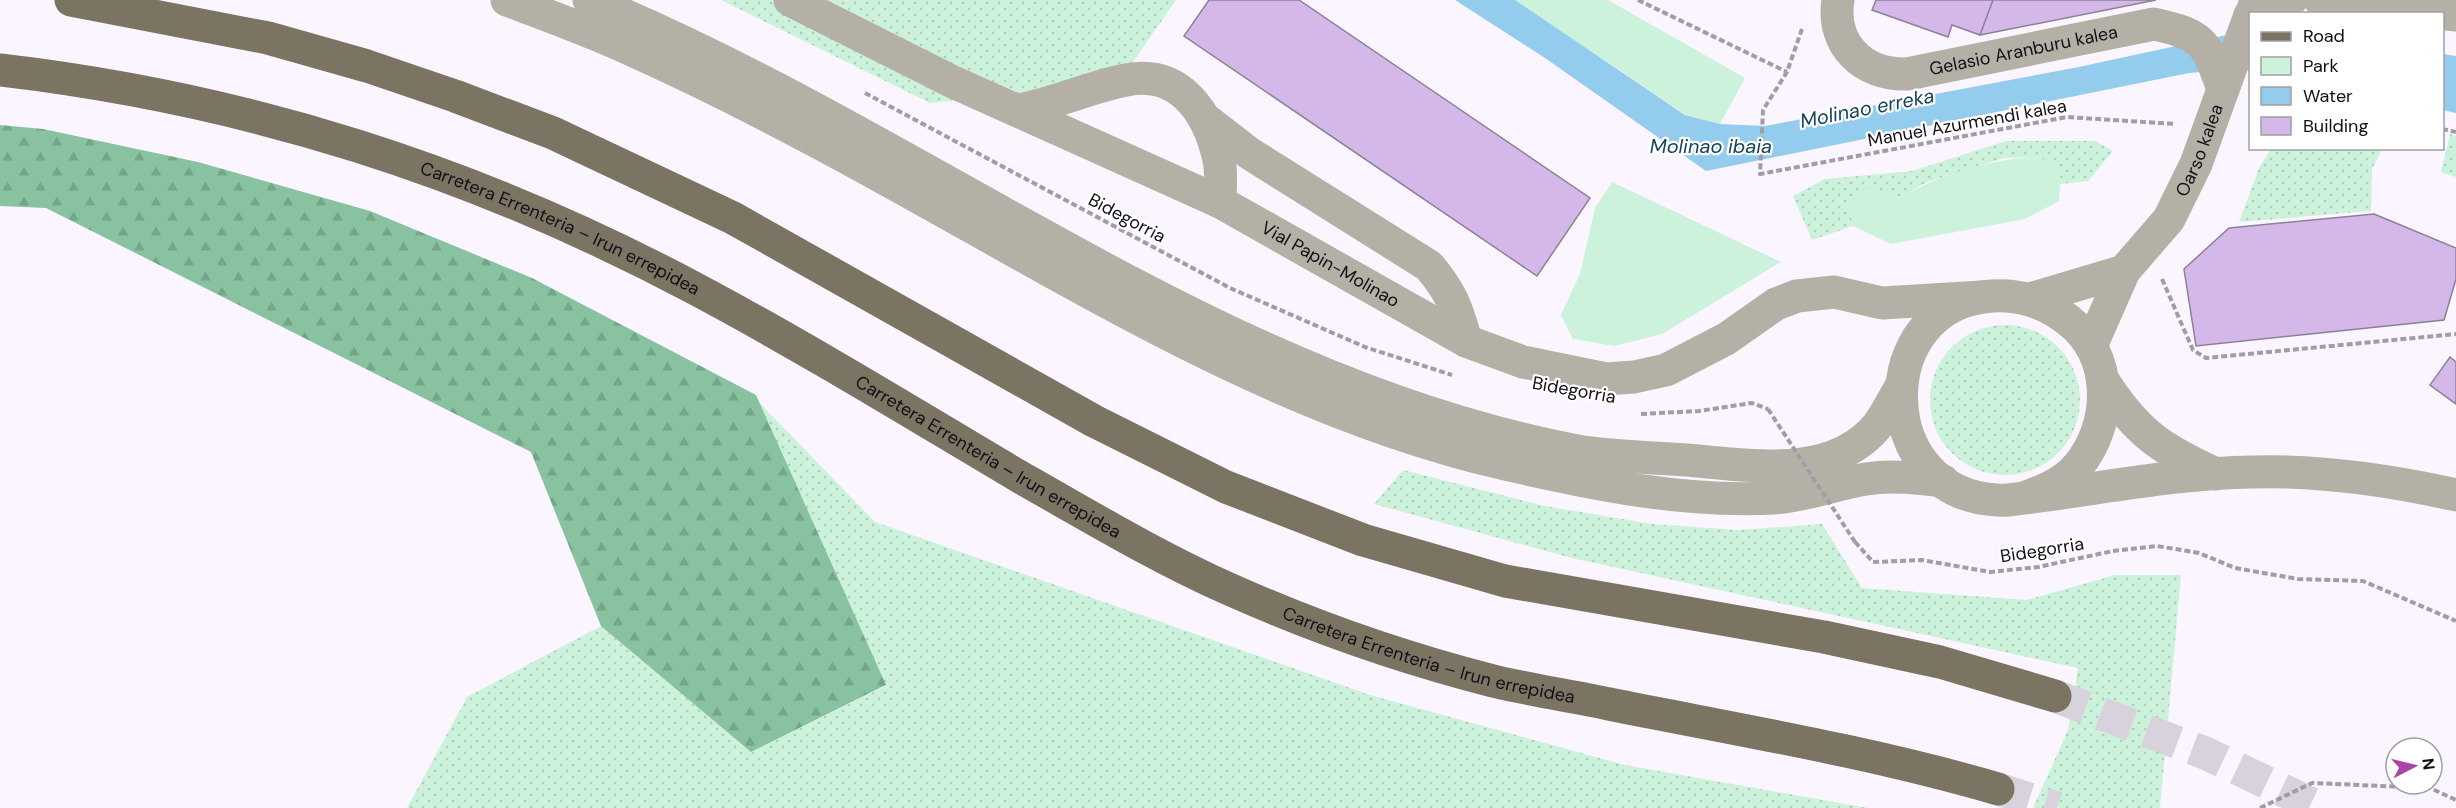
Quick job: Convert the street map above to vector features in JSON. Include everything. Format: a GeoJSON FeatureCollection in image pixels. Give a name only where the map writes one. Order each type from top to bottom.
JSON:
{"type":"FeatureCollection","features":[{"type":"Feature","properties":{"kind":"main road"},"geometry":{"type":"LineString","coordinates":[[71,0],[268,38],[367,66],[444,92],[553,134],[733,218],[1094,420],[1186,468],[1226,487],[1363,540],[1505,582],[1824,637],[1940,662],[2055,696]]}},
{"type":"Feature","properties":{"kind":"main road","name":"Carretera Errenteria – Irun errepidea"},"geometry":{"type":"LineString","coordinates":[[0,70],[68,78],[245,112],[342,139],[430,169],[520,204],[695,289],[1142,546],[1227,588],[1315,625],[1382,649],[1494,681],[1875,757],[1998,789]]}},
{"type":"Feature","properties":{"kind":"street"},"geometry":{"type":"LineString","coordinates":[[507,0],[621,45],[738,101],[1199,351],[1312,402],[1430,445],[1576,480],[1631,489],[1708,497],[1777,498],[1829,489],[1866,479],[1907,477],[1943,481]]}},
{"type":"Feature","properties":{"kind":"street"},"geometry":{"type":"LineString","coordinates":[[589,0],[635,19],[767,83],[1217,328],[1322,375],[1440,416],[1581,451],[1773,467],[1821,460],[1850,448],[1877,427],[1900,388],[1912,351],[1922,334],[1939,317],[1959,304],[1982,297],[2006,295],[2030,298],[2055,309],[2075,325],[2091,346],[2104,382],[2124,412],[2148,436],[2176,455],[2216,474]]}},
{"type":"Feature","properties":{"kind":"street","name":"Vial Papin-Molinao"},"geometry":{"type":"LineString","coordinates":[[790,0],[951,81],[1220,202],[1466,341],[1523,362],[1606,379],[1634,377],[1666,370],[1726,339],[1776,304],[1797,296],[1834,292],[1882,303],[1982,297]]}},
{"type":"Feature","properties":{"kind":"street","name":"Gelasio Aranburu kalea"},"geometry":{"type":"LineString","coordinates":[[1838,0],[1838,28],[1844,43],[1865,65],[1893,74],[1907,74],[2154,24],[2188,32],[2210,54],[2223,89]]}},
{"type":"Feature","properties":{"kind":"street"},"geometry":{"type":"LineString","coordinates":[[2253,9],[2291,0]]}},
{"type":"Feature","properties":{"kind":"street"},"geometry":{"type":"LineString","coordinates":[[2320,0],[2429,12]]}},
{"type":"Feature","properties":{"kind":"street","name":"Oarso kalea"},"geometry":{"type":"LineString","coordinates":[[2091,346],[2124,271],[2169,219],[2196,164],[2249,20]]}},
{"type":"Feature","properties":{"kind":"street"},"geometry":{"type":"LineString","coordinates":[[1019,110],[1052,104],[1127,80],[1167,82],[1192,100],[1209,122],[1249,153],[1429,266],[1448,288],[1456,305],[1466,341]]}},
{"type":"Feature","properties":{"kind":"street"},"geometry":{"type":"LineString","coordinates":[[1209,122],[1220,162],[1220,202]]}},
{"type":"Feature","properties":{"kind":"street"},"geometry":{"type":"LineString","coordinates":[[2030,298],[2124,271]]}},
{"type":"Feature","properties":{"kind":"street"},"geometry":{"type":"LineString","coordinates":[[1882,303],[1912,351]]}},
{"type":"Feature","properties":{"kind":"street"},"geometry":{"type":"LineString","coordinates":[[2024,498],[2052,487],[2077,468],[2089,451],[2094,443],[2103,413],[2104,382]]}},
{"type":"Feature","properties":{"kind":"street"},"geometry":{"type":"LineString","coordinates":[[1900,388],[1901,415],[1909,440],[1924,463],[1943,481],[1968,494],[1996,500],[2216,474],[2302,472],[2399,482],[2456,495]]}},
{"type":"Feature","properties":{"kind":"path"},"geometry":{"type":"LineString","coordinates":[[1638,0],[1787,72],[1805,21]]}},
{"type":"Feature","properties":{"kind":"path","name":"Manuel Azurmendi kalea"},"geometry":{"type":"LineString","coordinates":[[1787,72],[1763,110],[1761,174],[2067,117],[2177,124],[2212,120]]}},
{"type":"Feature","properties":{"kind":"path","name":"Bidegorria"},"geometry":{"type":"LineString","coordinates":[[857,89],[1230,288],[1365,347],[1462,379]]}},
{"type":"Feature","properties":{"kind":"path"},"geometry":{"type":"LineString","coordinates":[[2169,269],[2162,278],[2193,350],[2206,358],[2456,334]]}},
{"type":"Feature","properties":{"kind":"path","name":"Bidegorria"},"geometry":{"type":"LineString","coordinates":[[1635,414],[1699,411],[1752,403],[1768,409],[1855,542],[1874,562],[1922,560],[1990,572],[2038,567],[2113,551],[2157,546],[2199,553],[2235,568],[2298,579],[2363,581],[2456,621]]}},
{"type":"Feature","properties":{"kind":"path"},"geometry":{"type":"LineString","coordinates":[[2260,808],[2312,783],[2430,788],[2456,800]]}},
{"type":"Feature","properties":{"kind":"green space"},"geometry":{"type":"Polygon","coordinates":[[[721,0],[1176,0],[1118,83],[930,103],[721,0]]]}},
{"type":"Feature","properties":{"kind":"green space"},"geometry":{"type":"Polygon","coordinates":[[[1515,0],[1608,0],[1745,78],[1720,124],[1686,115],[1515,0]]]}},
{"type":"Feature","properties":{"kind":"green space"},"geometry":{"type":"Polygon","coordinates":[[[0,125],[43,129],[198,162],[370,211],[532,278],[756,395],[886,685],[751,752],[601,626],[531,452],[46,208],[0,206],[0,125]]]}},
{"type":"Feature","properties":{"kind":"green space"},"geometry":{"type":"Polygon","coordinates":[[[2450,134],[2456,136],[2456,177],[2441,172],[2450,134]]]}},
{"type":"Feature","properties":{"kind":"green space"},"geometry":{"type":"Polygon","coordinates":[[[2006,141],[2095,141],[2113,151],[2088,181],[2060,184],[2060,172],[2040,157],[2004,158],[1927,182],[1900,198],[1848,200],[1853,226],[1812,240],[1793,196],[1825,179],[1912,171],[2006,141]]]}},
{"type":"Feature","properties":{"kind":"green space"},"geometry":{"type":"Polygon","coordinates":[[[2270,150],[2382,150],[2372,169],[2371,211],[2239,222],[2259,168],[2270,150]]]}},
{"type":"Feature","properties":{"kind":"green space"},"geometry":{"type":"Polygon","coordinates":[[[2040,157],[2061,172],[2059,201],[2025,219],[1891,244],[1853,226],[1848,200],[1869,188],[1900,198],[1933,181],[1967,169],[2021,158],[2040,157]]]}},
{"type":"Feature","properties":{"kind":"green space"},"geometry":{"type":"Polygon","coordinates":[[[1612,182],[1781,262],[1662,334],[1614,346],[1573,339],[1561,315],[1580,274],[1595,208],[1612,182]]]}},
{"type":"Feature","properties":{"kind":"green space"},"geometry":{"type":"Polygon","coordinates":[[[2005,325],[2034,331],[2058,347],[2074,371],[2080,400],[2074,429],[2058,453],[2034,469],[2005,475],[1976,469],[1952,453],[1936,429],[1930,400],[1936,371],[1952,347],[1976,331],[2005,325]]]}},
{"type":"Feature","properties":{"kind":"green space"},"geometry":{"type":"Polygon","coordinates":[[[758,401],[875,522],[1370,695],[1625,765],[1868,808],[407,808],[467,697],[601,626],[751,752],[886,686],[758,401]]]}},
{"type":"Feature","properties":{"kind":"green space"},"geometry":{"type":"Polygon","coordinates":[[[1403,470],[1545,506],[1652,524],[1738,530],[1822,524],[1862,588],[2027,600],[2115,575],[2181,575],[2160,808],[2033,808],[2068,730],[2078,668],[1572,558],[1374,504],[1403,470]]]}},
{"type":"Feature","properties":{"kind":"water","name":"Molinao ibaia"},"geometry":{"type":"Polygon","coordinates":[[[1455,0],[1515,0],[1685,115],[1720,124],[1765,126],[2079,67],[2236,33],[2249,33],[2249,71],[2240,69],[2189,73],[1706,171],[1545,58],[1455,0]]]}},
{"type":"Feature","properties":{"kind":"water"},"geometry":{"type":"Polygon","coordinates":[[[2444,54],[2456,56],[2456,113],[2444,110],[2444,54]]]}},
{"type":"Feature","properties":{"kind":"building"},"geometry":{"type":"Polygon","coordinates":[[[1209,0],[1299,0],[1590,198],[1537,276],[1184,36],[1209,0]]]}},
{"type":"Feature","properties":{"kind":"building"},"geometry":{"type":"Polygon","coordinates":[[[1876,0],[1993,0],[1980,35],[1952,25],[1948,37],[1872,10],[1876,0]]]}},
{"type":"Feature","properties":{"kind":"building"},"geometry":{"type":"Polygon","coordinates":[[[1993,0],[2156,0],[1980,35],[1993,0]]]}},
{"type":"Feature","properties":{"kind":"building"},"geometry":{"type":"Polygon","coordinates":[[[2374,214],[2456,248],[2456,279],[2444,320],[2196,346],[2184,269],[2229,228],[2374,214]]]}},
{"type":"Feature","properties":{"kind":"building"},"geometry":{"type":"Polygon","coordinates":[[[2450,357],[2456,362],[2456,404],[2430,385],[2450,357]]]}},
{"type":"Feature","properties":{"kind":"tunnel"},"geometry":{"type":"LineString","coordinates":[[2055,696],[2205,753],[2320,808]]}},
{"type":"Feature","properties":{"kind":"tunnel"},"geometry":{"type":"LineString","coordinates":[[1998,789],[2057,808]]}},
{"type":"Feature","properties":{"kind":"water label","name":"Molinao erreka"},"geometry":{"type":"Point","coordinates":[1867,108]}}]}
